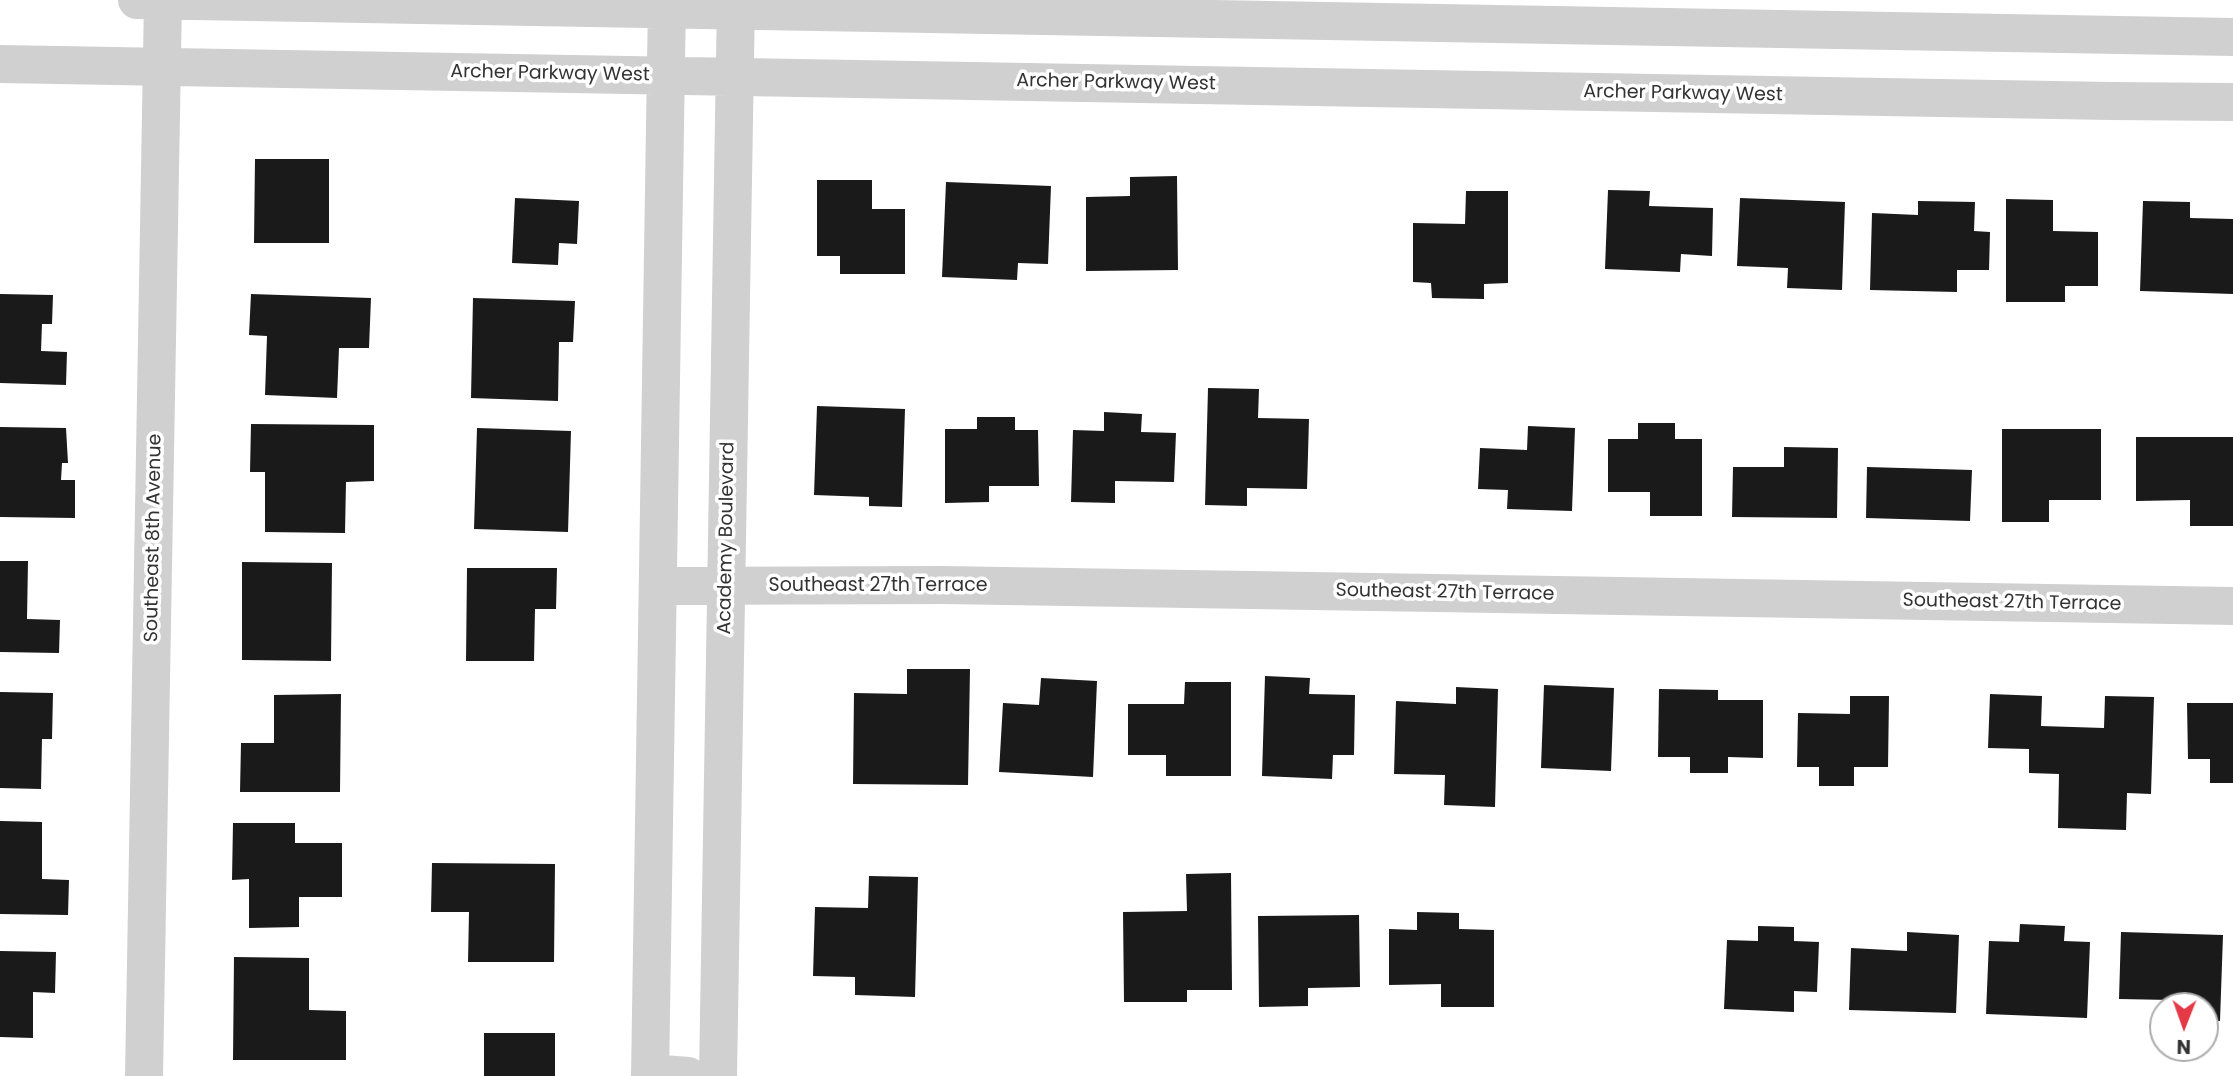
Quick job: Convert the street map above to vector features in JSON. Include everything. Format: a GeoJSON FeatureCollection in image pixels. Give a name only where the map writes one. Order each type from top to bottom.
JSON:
{"type":"FeatureCollection","features":[{"type":"Feature","properties":{"kind":"street"},"geometry":{"type":"LineString","coordinates":[[137,0],[736,5],[2233,37]]}},
{"type":"Feature","properties":{"kind":"street","name":"Southeast 8th Avenue"},"geometry":{"type":"LineString","coordinates":[[144,1076],[163,0]]}},
{"type":"Feature","properties":{"kind":"street"},"geometry":{"type":"LineString","coordinates":[[667,4],[650,1074],[688,1076]]}},
{"type":"Feature","properties":{"kind":"street","name":"Academy Boulevard"},"geometry":{"type":"LineString","coordinates":[[718,1076],[736,5]]}},
{"type":"Feature","properties":{"kind":"street","name":"Archer Parkway West"},"geometry":{"type":"LineString","coordinates":[[0,64],[2233,102]]}},
{"type":"Feature","properties":{"kind":"street","name":"Southeast 27th Terrace"},"geometry":{"type":"LineString","coordinates":[[658,586],[957,585],[2233,606]]}},
{"type":"Feature","properties":{"kind":"building"},"geometry":{"type":"Polygon","coordinates":[[[255,159],[329,159],[329,243],[254,243],[255,159]]]}},
{"type":"Feature","properties":{"kind":"building"},"geometry":{"type":"Polygon","coordinates":[[[1177,176],[1178,270],[1086,271],[1086,197],[1130,196],[1130,177],[1177,176]]]}},
{"type":"Feature","properties":{"kind":"building"},"geometry":{"type":"Polygon","coordinates":[[[817,180],[872,180],[872,209],[905,209],[905,274],[840,274],[840,256],[817,256],[817,180]]]}},
{"type":"Feature","properties":{"kind":"building"},"geometry":{"type":"Polygon","coordinates":[[[946,182],[1051,186],[1048,264],[1018,263],[1017,280],[942,277],[946,182]]]}},
{"type":"Feature","properties":{"kind":"building"},"geometry":{"type":"Polygon","coordinates":[[[1608,190],[1650,191],[1649,206],[1713,208],[1712,256],[1681,254],[1680,272],[1605,269],[1608,190]]]}},
{"type":"Feature","properties":{"kind":"building"},"geometry":{"type":"Polygon","coordinates":[[[1466,191],[1508,191],[1508,283],[1484,284],[1484,299],[1432,298],[1431,283],[1413,282],[1413,223],[1465,224],[1466,191]]]}},
{"type":"Feature","properties":{"kind":"building"},"geometry":{"type":"Polygon","coordinates":[[[515,198],[579,201],[577,244],[559,243],[558,265],[512,263],[515,198]]]}},
{"type":"Feature","properties":{"kind":"building"},"geometry":{"type":"Polygon","coordinates":[[[1740,198],[1845,202],[1842,290],[1787,288],[1788,268],[1737,266],[1740,198]]]}},
{"type":"Feature","properties":{"kind":"building"},"geometry":{"type":"Polygon","coordinates":[[[2006,199],[2053,200],[2053,231],[2098,232],[2098,286],[2065,286],[2065,302],[2006,302],[2006,199]]]}},
{"type":"Feature","properties":{"kind":"building"},"geometry":{"type":"Polygon","coordinates":[[[1918,201],[1975,202],[1974,231],[1990,232],[1989,270],[1957,270],[1957,292],[1870,290],[1872,213],[1918,215],[1918,201]]]}},
{"type":"Feature","properties":{"kind":"building"},"geometry":{"type":"Polygon","coordinates":[[[2143,201],[2190,202],[2190,218],[2233,219],[2233,294],[2140,291],[2143,201]]]}},
{"type":"Feature","properties":{"kind":"building"},"geometry":{"type":"Polygon","coordinates":[[[0,294],[53,295],[52,324],[42,324],[41,351],[67,352],[66,385],[0,383],[0,294]]]}},
{"type":"Feature","properties":{"kind":"building"},"geometry":{"type":"Polygon","coordinates":[[[251,294],[371,298],[369,348],[339,348],[337,398],[265,395],[267,336],[249,335],[251,294]]]}},
{"type":"Feature","properties":{"kind":"building"},"geometry":{"type":"Polygon","coordinates":[[[473,298],[575,301],[573,342],[559,342],[558,401],[471,398],[473,298]]]}},
{"type":"Feature","properties":{"kind":"building"},"geometry":{"type":"Polygon","coordinates":[[[1208,388],[1259,389],[1258,418],[1309,419],[1307,489],[1247,488],[1247,506],[1205,505],[1208,388]]]}},
{"type":"Feature","properties":{"kind":"building"},"geometry":{"type":"Polygon","coordinates":[[[817,406],[905,409],[902,507],[869,506],[869,497],[814,495],[817,406]]]}},
{"type":"Feature","properties":{"kind":"building"},"geometry":{"type":"Polygon","coordinates":[[[1104,412],[1142,414],[1141,432],[1176,433],[1174,482],[1115,481],[1115,503],[1071,502],[1073,430],[1104,431],[1104,412]]]}},
{"type":"Feature","properties":{"kind":"building"},"geometry":{"type":"Polygon","coordinates":[[[977,417],[1015,417],[1015,430],[1038,430],[1039,486],[989,486],[989,502],[945,503],[945,429],[977,429],[977,417]]]}},
{"type":"Feature","properties":{"kind":"building"},"geometry":{"type":"Polygon","coordinates":[[[1638,423],[1675,423],[1675,439],[1702,439],[1702,516],[1650,516],[1650,492],[1608,492],[1608,439],[1638,439],[1638,423]]]}},
{"type":"Feature","properties":{"kind":"building"},"geometry":{"type":"Polygon","coordinates":[[[251,424],[374,425],[374,481],[346,482],[345,533],[265,532],[265,472],[250,472],[251,424]]]}},
{"type":"Feature","properties":{"kind":"building"},"geometry":{"type":"Polygon","coordinates":[[[1528,426],[1575,428],[1572,511],[1507,509],[1508,490],[1478,489],[1480,448],[1527,450],[1528,426]]]}},
{"type":"Feature","properties":{"kind":"building"},"geometry":{"type":"Polygon","coordinates":[[[0,427],[66,428],[68,463],[62,463],[61,480],[75,480],[75,518],[0,517],[0,427]]]}},
{"type":"Feature","properties":{"kind":"building"},"geometry":{"type":"Polygon","coordinates":[[[477,428],[571,431],[568,532],[474,529],[477,428]]]}},
{"type":"Feature","properties":{"kind":"building"},"geometry":{"type":"Polygon","coordinates":[[[2002,429],[2101,429],[2101,500],[2049,500],[2049,522],[2002,522],[2002,429]]]}},
{"type":"Feature","properties":{"kind":"building"},"geometry":{"type":"Polygon","coordinates":[[[2136,437],[2233,437],[2233,526],[2190,526],[2190,500],[2136,501],[2136,437]]]}},
{"type":"Feature","properties":{"kind":"building"},"geometry":{"type":"Polygon","coordinates":[[[1784,447],[1838,448],[1837,518],[1732,517],[1733,467],[1784,467],[1784,447]]]}},
{"type":"Feature","properties":{"kind":"building"},"geometry":{"type":"Polygon","coordinates":[[[1867,467],[1972,470],[1970,521],[1866,518],[1867,467]]]}},
{"type":"Feature","properties":{"kind":"building"},"geometry":{"type":"Polygon","coordinates":[[[0,561],[28,561],[27,619],[60,620],[59,653],[0,652],[0,561]]]}},
{"type":"Feature","properties":{"kind":"building"},"geometry":{"type":"Polygon","coordinates":[[[242,562],[332,563],[331,661],[242,660],[242,562]]]}},
{"type":"Feature","properties":{"kind":"building"},"geometry":{"type":"Polygon","coordinates":[[[467,568],[557,568],[556,609],[535,609],[534,661],[466,661],[467,568]]]}},
{"type":"Feature","properties":{"kind":"building"},"geometry":{"type":"Polygon","coordinates":[[[907,669],[970,669],[968,785],[853,784],[854,693],[907,694],[907,669]]]}},
{"type":"Feature","properties":{"kind":"building"},"geometry":{"type":"Polygon","coordinates":[[[1265,676],[1310,678],[1309,694],[1355,695],[1354,755],[1333,755],[1332,779],[1262,776],[1265,676]]]}},
{"type":"Feature","properties":{"kind":"building"},"geometry":{"type":"Polygon","coordinates":[[[1041,678],[1097,681],[1093,777],[999,772],[1003,703],[1039,705],[1041,678]]]}},
{"type":"Feature","properties":{"kind":"building"},"geometry":{"type":"Polygon","coordinates":[[[1185,682],[1231,682],[1231,776],[1166,776],[1166,755],[1128,755],[1128,704],[1184,704],[1185,682]]]}},
{"type":"Feature","properties":{"kind":"building"},"geometry":{"type":"Polygon","coordinates":[[[1544,685],[1614,688],[1611,771],[1541,768],[1544,685]]]}},
{"type":"Feature","properties":{"kind":"building"},"geometry":{"type":"Polygon","coordinates":[[[1456,687],[1498,689],[1495,807],[1444,805],[1445,775],[1394,774],[1396,701],[1456,704],[1456,687]]]}},
{"type":"Feature","properties":{"kind":"building"},"geometry":{"type":"Polygon","coordinates":[[[1659,689],[1718,690],[1718,700],[1763,700],[1763,758],[1728,757],[1728,773],[1690,773],[1690,757],[1658,757],[1659,689]]]}},
{"type":"Feature","properties":{"kind":"building"},"geometry":{"type":"Polygon","coordinates":[[[0,692],[53,693],[52,739],[42,739],[41,789],[0,788],[0,692]]]}},
{"type":"Feature","properties":{"kind":"building"},"geometry":{"type":"Polygon","coordinates":[[[341,694],[340,792],[240,792],[241,743],[274,743],[274,695],[341,694]]]}},
{"type":"Feature","properties":{"kind":"building"},"geometry":{"type":"Polygon","coordinates":[[[1990,694],[2042,696],[2041,726],[2104,728],[2105,696],[2154,697],[2151,794],[2127,793],[2126,830],[2058,828],[2059,774],[2029,773],[2029,749],[1988,748],[1990,694]]]}},
{"type":"Feature","properties":{"kind":"building"},"geometry":{"type":"Polygon","coordinates":[[[1850,696],[1889,696],[1888,767],[1854,767],[1854,786],[1819,786],[1819,767],[1797,767],[1798,713],[1850,714],[1850,696]]]}},
{"type":"Feature","properties":{"kind":"building"},"geometry":{"type":"Polygon","coordinates":[[[2187,703],[2233,703],[2233,783],[2210,783],[2210,759],[2188,759],[2187,703]]]}},
{"type":"Feature","properties":{"kind":"building"},"geometry":{"type":"Polygon","coordinates":[[[0,821],[42,822],[42,879],[69,880],[68,915],[0,914],[0,821]]]}},
{"type":"Feature","properties":{"kind":"building"},"geometry":{"type":"Polygon","coordinates":[[[233,823],[295,823],[295,843],[342,843],[342,897],[299,897],[299,927],[249,928],[249,879],[232,880],[233,823]]]}},
{"type":"Feature","properties":{"kind":"building"},"geometry":{"type":"Polygon","coordinates":[[[432,863],[555,864],[554,962],[468,962],[469,912],[431,912],[432,863]]]}},
{"type":"Feature","properties":{"kind":"building"},"geometry":{"type":"Polygon","coordinates":[[[1231,873],[1232,990],[1187,990],[1187,1002],[1124,1002],[1123,912],[1187,911],[1186,874],[1231,873]]]}},
{"type":"Feature","properties":{"kind":"building"},"geometry":{"type":"Polygon","coordinates":[[[869,876],[918,877],[915,997],[855,995],[855,977],[813,976],[815,907],[868,908],[869,876]]]}},
{"type":"Feature","properties":{"kind":"building"},"geometry":{"type":"Polygon","coordinates":[[[1417,912],[1459,913],[1459,929],[1494,930],[1494,1007],[1441,1007],[1441,984],[1389,985],[1389,929],[1417,930],[1417,912]]]}},
{"type":"Feature","properties":{"kind":"building"},"geometry":{"type":"Polygon","coordinates":[[[1359,915],[1360,987],[1308,988],[1308,1006],[1259,1007],[1258,916],[1359,915]]]}},
{"type":"Feature","properties":{"kind":"building"},"geometry":{"type":"Polygon","coordinates":[[[2020,924],[2065,926],[2064,941],[2090,942],[2087,1018],[1986,1014],[1989,941],[2019,942],[2020,924]]]}},
{"type":"Feature","properties":{"kind":"building"},"geometry":{"type":"Polygon","coordinates":[[[1758,926],[1794,927],[1794,941],[1819,942],[1817,992],[1794,991],[1794,1012],[1724,1009],[1727,940],[1758,941],[1758,926]]]}},
{"type":"Feature","properties":{"kind":"building"},"geometry":{"type":"Polygon","coordinates":[[[1907,932],[1959,935],[1956,1013],[1849,1010],[1851,948],[1907,951],[1907,932]]]}},
{"type":"Feature","properties":{"kind":"building"},"geometry":{"type":"Polygon","coordinates":[[[2121,932],[2223,935],[2220,1021],[2219,992],[2149,992],[2149,1000],[2119,999],[2121,932]]]}},
{"type":"Feature","properties":{"kind":"building"},"geometry":{"type":"Polygon","coordinates":[[[0,951],[56,952],[55,993],[33,992],[33,1038],[0,1037],[0,951]]]}},
{"type":"Feature","properties":{"kind":"building"},"geometry":{"type":"Polygon","coordinates":[[[234,957],[309,958],[309,1010],[346,1011],[346,1060],[233,1060],[234,957]]]}},
{"type":"Feature","properties":{"kind":"building"},"geometry":{"type":"Polygon","coordinates":[[[484,1033],[555,1033],[555,1076],[484,1076],[484,1033]]]}}]}
